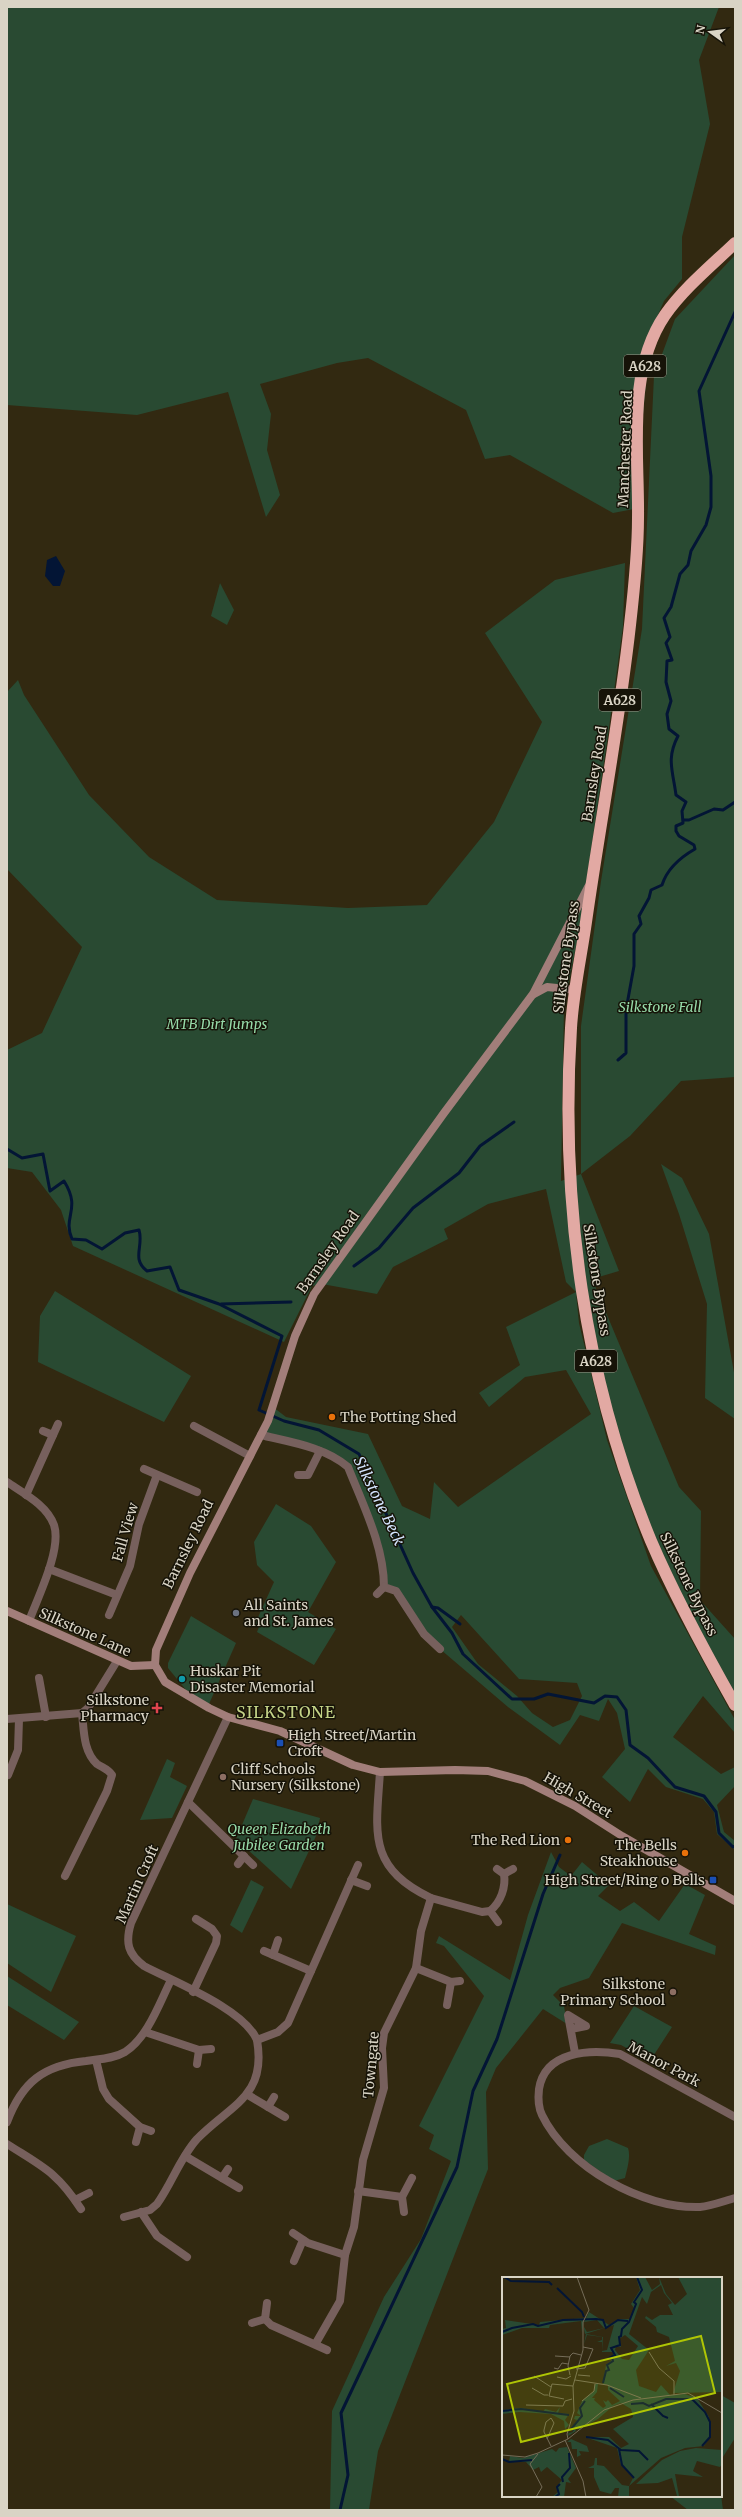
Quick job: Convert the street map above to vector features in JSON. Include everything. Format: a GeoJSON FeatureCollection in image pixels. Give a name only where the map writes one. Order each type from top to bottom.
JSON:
{"type":"FeatureCollection","features":[{"type":"Feature","properties":{"kind":"highway","name":"Manchester Road"},"geometry":{"type":"LineString","coordinates":[[638,520],[639,403],[645,365],[654,335],[664,316],[681,295],[735,244]]}},
{"type":"Feature","properties":{"kind":"highway","name":"Barnsley Road"},"geometry":{"type":"LineString","coordinates":[[592,879],[615,739],[630,623],[638,520]]}},
{"type":"Feature","properties":{"kind":"highway","name":"Silkstone Bypass"},"geometry":{"type":"LineString","coordinates":[[592,879],[571,1026],[569,1139],[574,1236],[583,1305],[605,1404],[626,1473],[652,1542],[691,1626],[735,1705]]}},
{"type":"Feature","properties":{"kind":"street","name":"Barnsley Road"},"geometry":{"type":"LineString","coordinates":[[155,1665],[156,1650],[190,1573],[268,1421],[295,1336],[314,1294],[444,1113],[533,994],[592,879]]}},
{"type":"Feature","properties":{"kind":"street"},"geometry":{"type":"LineString","coordinates":[[533,994],[546,987],[576,990]]}},
{"type":"Feature","properties":{"kind":"street"},"geometry":{"type":"LineString","coordinates":[[26,1495],[58,1424]]}},
{"type":"Feature","properties":{"kind":"street"},"geometry":{"type":"LineString","coordinates":[[194,1426],[250,1456]]}},
{"type":"Feature","properties":{"kind":"street"},"geometry":{"type":"LineString","coordinates":[[44,1431],[53,1435]]}},
{"type":"Feature","properties":{"kind":"street"},"geometry":{"type":"LineString","coordinates":[[261,1435],[320,1451],[341,1461],[348,1468],[373,1531],[384,1570],[384,1587],[377,1594]]}},
{"type":"Feature","properties":{"kind":"street"},"geometry":{"type":"LineString","coordinates":[[298,1474],[311,1477],[320,1451]]}},
{"type":"Feature","properties":{"kind":"street"},"geometry":{"type":"LineString","coordinates":[[144,1469],[197,1492]]}},
{"type":"Feature","properties":{"kind":"street","name":"Fall View"},"geometry":{"type":"LineString","coordinates":[[109,1615],[130,1566],[139,1524],[157,1475]]}},
{"type":"Feature","properties":{"kind":"street"},"geometry":{"type":"LineString","coordinates":[[7,1482],[42,1508],[54,1525],[55,1542],[49,1569],[28,1621]]}},
{"type":"Feature","properties":{"kind":"street"},"geometry":{"type":"LineString","coordinates":[[49,1569],[116,1596]]}},
{"type":"Feature","properties":{"kind":"street"},"geometry":{"type":"LineString","coordinates":[[384,1587],[396,1591],[424,1634],[440,1650]]}},
{"type":"Feature","properties":{"kind":"street","name":"Silkstone Lane"},"geometry":{"type":"LineString","coordinates":[[7,1611],[117,1661],[131,1666],[155,1665]]}},
{"type":"Feature","properties":{"kind":"street"},"geometry":{"type":"LineString","coordinates":[[7,1719],[82,1713],[88,1708],[117,1661]]}},
{"type":"Feature","properties":{"kind":"street","name":"High Street"},"geometry":{"type":"LineString","coordinates":[[155,1665],[165,1682],[184,1695],[228,1717],[280,1731],[353,1765],[380,1772],[488,1771],[525,1781],[575,1806],[622,1836],[735,1902]]}},
{"type":"Feature","properties":{"kind":"street"},"geometry":{"type":"LineString","coordinates":[[38,1678],[46,1717]]}},
{"type":"Feature","properties":{"kind":"street"},"geometry":{"type":"LineString","coordinates":[[64,1876],[111,1781],[112,1775],[109,1770],[98,1765],[92,1758],[87,1748],[82,1713]]}},
{"type":"Feature","properties":{"kind":"street","name":"Martin Croft"},"geometry":{"type":"LineString","coordinates":[[228,1717],[128,1936],[129,1952],[134,1958],[171,1980],[229,2010],[245,2022],[257,2040]]}},
{"type":"Feature","properties":{"kind":"street"},"geometry":{"type":"LineString","coordinates":[[8,1775],[10,1763],[20,1744],[19,1719]]}},
{"type":"Feature","properties":{"kind":"street"},"geometry":{"type":"LineString","coordinates":[[380,1772],[376,1828],[382,1854],[402,1882],[431,1898],[482,1912],[490,1911],[496,1907],[504,1888],[500,1871],[513,1869]]}},
{"type":"Feature","properties":{"kind":"street"},"geometry":{"type":"LineString","coordinates":[[188,1802],[253,1865]]}},
{"type":"Feature","properties":{"kind":"street"},"geometry":{"type":"LineString","coordinates":[[238,1864],[244,1856]]}},
{"type":"Feature","properties":{"kind":"street"},"geometry":{"type":"LineString","coordinates":[[124,2217],[141,2212],[157,2204],[185,2156],[197,2140],[248,2095],[256,2077],[260,2057],[257,2040],[278,2032],[288,2023],[358,1865]]}},
{"type":"Feature","properties":{"kind":"street"},"geometry":{"type":"LineString","coordinates":[[351,1880],[367,1886]]}},
{"type":"Feature","properties":{"kind":"street","name":"Towngate"},"geometry":{"type":"LineString","coordinates":[[316,2344],[340,2302],[345,2255],[354,2227],[363,2160],[384,2088],[382,2048],[384,2033],[416,1968],[422,1931],[431,1898]]}},
{"type":"Feature","properties":{"kind":"street"},"geometry":{"type":"LineString","coordinates":[[490,1911],[498,1922]]}},
{"type":"Feature","properties":{"kind":"street"},"geometry":{"type":"LineString","coordinates":[[193,1992],[216,1943],[217,1936],[212,1929],[196,1919]]}},
{"type":"Feature","properties":{"kind":"street"},"geometry":{"type":"LineString","coordinates":[[273,1955],[278,1940]]}},
{"type":"Feature","properties":{"kind":"street"},"geometry":{"type":"LineString","coordinates":[[264,1951],[311,1971]]}},
{"type":"Feature","properties":{"kind":"street"},"geometry":{"type":"LineString","coordinates":[[416,1968],[451,1982],[460,1981]]}},
{"type":"Feature","properties":{"kind":"street"},"geometry":{"type":"LineString","coordinates":[[7,2119],[18,2098],[30,2082],[44,2071],[60,2064],[114,2057],[126,2051],[145,2032],[171,1980]]}},
{"type":"Feature","properties":{"kind":"street"},"geometry":{"type":"LineString","coordinates":[[447,2005],[451,1982]]}},
{"type":"Feature","properties":{"kind":"street"},"geometry":{"type":"LineString","coordinates":[[571,2029],[575,2053]]}},
{"type":"Feature","properties":{"kind":"street"},"geometry":{"type":"LineString","coordinates":[[145,2032],[199,2050],[211,2049]]}},
{"type":"Feature","properties":{"kind":"street"},"geometry":{"type":"LineString","coordinates":[[197,2064],[199,2050]]}},
{"type":"Feature","properties":{"kind":"street","name":"Manor Park"},"geometry":{"type":"LineString","coordinates":[[735,2117],[620,2054],[599,2050],[575,2053],[559,2060],[546,2070],[540,2082],[538,2100],[542,2115],[556,2138],[597,2174],[623,2189],[652,2200],[674,2206],[701,2207],[735,2198]]}},
{"type":"Feature","properties":{"kind":"street"},"geometry":{"type":"LineString","coordinates":[[96,2060],[103,2089],[109,2099],[140,2126],[151,2131]]}},
{"type":"Feature","properties":{"kind":"street"},"geometry":{"type":"LineString","coordinates":[[248,2095],[285,2117]]}},
{"type":"Feature","properties":{"kind":"street"},"geometry":{"type":"LineString","coordinates":[[268,2107],[274,2097]]}},
{"type":"Feature","properties":{"kind":"street"},"geometry":{"type":"LineString","coordinates":[[136,2142],[140,2126]]}},
{"type":"Feature","properties":{"kind":"street"},"geometry":{"type":"LineString","coordinates":[[7,2144],[44,2166],[57,2176],[81,2209]]}},
{"type":"Feature","properties":{"kind":"street"},"geometry":{"type":"LineString","coordinates":[[185,2156],[238,2188]]}},
{"type":"Feature","properties":{"kind":"street"},"geometry":{"type":"LineString","coordinates":[[222,2178],[228,2169]]}},
{"type":"Feature","properties":{"kind":"street"},"geometry":{"type":"LineString","coordinates":[[404,2212],[402,2197],[412,2178]]}},
{"type":"Feature","properties":{"kind":"street"},"geometry":{"type":"LineString","coordinates":[[358,2191],[402,2197]]}},
{"type":"Feature","properties":{"kind":"street"},"geometry":{"type":"LineString","coordinates":[[75,2200],[89,2193]]}},
{"type":"Feature","properties":{"kind":"street"},"geometry":{"type":"LineString","coordinates":[[141,2212],[149,2227],[174,2243],[187,2257]]}},
{"type":"Feature","properties":{"kind":"street"},"geometry":{"type":"LineString","coordinates":[[293,2233],[303,2240],[345,2255]]}},
{"type":"Feature","properties":{"kind":"street"},"geometry":{"type":"LineString","coordinates":[[294,2261],[303,2240]]}},
{"type":"Feature","properties":{"kind":"street"},"geometry":{"type":"LineString","coordinates":[[267,2303],[266,2318],[271,2326],[327,2350]]}},
{"type":"Feature","properties":{"kind":"street"},"geometry":{"type":"LineString","coordinates":[[252,2323],[266,2318]]}},
{"type":"Feature","properties":{"kind":"green space"},"geometry":{"type":"Polygon","coordinates":[[[7,7],[719,7],[699,60],[710,124],[682,237],[682,279],[664,301],[651,331],[634,509],[613,513],[510,455],[485,459],[466,410],[368,358],[337,363],[260,384],[271,414],[267,450],[280,495],[266,517],[228,392],[137,415],[7,405],[7,7]]]}},
{"type":"Feature","properties":{"kind":"green space","name":"Silkstone Fall"},"geometry":{"type":"Polygon","coordinates":[[[735,255],[735,1077],[681,1081],[630,1136],[581,1174],[581,1026],[601,881],[642,629],[654,376],[675,319],[735,255]]]}},
{"type":"Feature","properties":{"kind":"green space","name":"MTB Dirt Jumps"},"geometry":{"type":"Polygon","coordinates":[[[625,563],[623,626],[579,931],[564,1007],[561,1181],[581,1174],[619,1271],[592,1279],[679,1487],[701,1511],[700,1600],[735,1639],[735,1697],[694,1622],[656,1541],[629,1470],[576,1293],[579,1323],[607,1440],[651,1566],[735,1720],[735,1733],[703,1696],[673,1737],[721,1774],[735,1767],[735,1786],[717,1805],[724,1832],[735,1841],[735,1850],[717,1834],[714,1812],[703,1799],[666,1787],[648,1769],[630,1802],[602,1777],[625,1749],[617,1713],[608,1699],[599,1721],[580,1715],[560,1745],[508,1707],[440,1649],[396,1591],[384,1587],[384,1571],[348,1467],[341,1461],[261,1435],[273,1407],[286,1417],[368,1434],[402,1506],[430,1519],[434,1482],[458,1507],[591,1414],[566,1370],[525,1377],[489,1407],[479,1393],[520,1365],[506,1327],[576,1292],[566,1282],[546,1189],[488,1204],[444,1229],[448,1239],[393,1267],[377,1294],[322,1284],[312,1286],[284,1342],[73,1246],[61,1210],[32,1172],[7,1168],[7,1050],[42,1033],[82,947],[7,869],[7,692],[18,680],[24,695],[89,795],[149,857],[217,900],[348,908],[427,905],[494,822],[542,722],[485,633],[555,580],[625,563]],[[461,1615],[452,1627],[478,1664],[517,1696],[532,1713],[553,1727],[570,1720],[582,1696],[577,1683],[519,1679],[461,1615]]]}},
{"type":"Feature","properties":{"kind":"green space"},"geometry":{"type":"Polygon","coordinates":[[[220,583],[234,610],[227,625],[211,616],[220,583]]]}},
{"type":"Feature","properties":{"kind":"green space"},"geometry":{"type":"Polygon","coordinates":[[[661,1164],[682,1178],[709,1234],[735,1378],[735,1419],[705,1398],[707,1304],[679,1214],[661,1164]]]}},
{"type":"Feature","properties":{"kind":"green space"},"geometry":{"type":"Polygon","coordinates":[[[55,1291],[191,1376],[164,1422],[38,1362],[40,1316],[55,1291]]]}},
{"type":"Feature","properties":{"kind":"green space"},"geometry":{"type":"Polygon","coordinates":[[[276,1504],[311,1526],[336,1562],[308,1612],[336,1629],[314,1665],[257,1632],[259,1627],[255,1624],[274,1582],[257,1565],[254,1542],[276,1504]]]}},
{"type":"Feature","properties":{"kind":"green space"},"geometry":{"type":"Polygon","coordinates":[[[191,1616],[236,1643],[209,1704],[186,1690],[168,1668],[168,1663],[191,1616]]]}},
{"type":"Feature","properties":{"kind":"green space"},"geometry":{"type":"Polygon","coordinates":[[[167,1759],[175,1763],[170,1777],[187,1786],[172,1818],[140,1820],[167,1759]]]}},
{"type":"Feature","properties":{"kind":"green space","name":"Queen Elizabeth Jubilee Garden"},"geometry":{"type":"Polygon","coordinates":[[[253,1799],[320,1818],[316,1836],[291,1889],[236,1839],[253,1799]]]}},
{"type":"Feature","properties":{"kind":"green space"},"geometry":{"type":"Polygon","coordinates":[[[551,1852],[559,1867],[571,1876],[582,1862],[609,1885],[598,1896],[620,1911],[634,1902],[659,1921],[685,1884],[705,1895],[689,1934],[716,1946],[715,1955],[622,1923],[589,1978],[560,1988],[553,1995],[564,2006],[567,2024],[543,2009],[496,2068],[486,2092],[488,2169],[378,2451],[369,2510],[330,2510],[332,2411],[384,2297],[421,2239],[451,2161],[429,2149],[434,2135],[419,2126],[484,1996],[444,1946],[436,1943],[439,1936],[510,1980],[528,1915],[551,1852]]]}},
{"type":"Feature","properties":{"kind":"green space"},"geometry":{"type":"Polygon","coordinates":[[[251,1880],[264,1887],[242,1933],[230,1925],[251,1880]]]}},
{"type":"Feature","properties":{"kind":"green space"},"geometry":{"type":"Polygon","coordinates":[[[7,1904],[76,1936],[51,1992],[7,1963],[7,1904]]]}},
{"type":"Feature","properties":{"kind":"green space"},"geometry":{"type":"Polygon","coordinates":[[[7,1976],[79,2022],[64,2040],[7,2005],[7,1976]]]}},
{"type":"Feature","properties":{"kind":"green space"},"geometry":{"type":"Polygon","coordinates":[[[634,2006],[672,2027],[650,2061],[621,2045],[610,2043],[634,2006]]]}},
{"type":"Feature","properties":{"kind":"green space"},"geometry":{"type":"Polygon","coordinates":[[[607,2139],[628,2148],[629,2159],[625,2178],[614,2181],[584,2160],[584,2155],[589,2146],[607,2139]]]}},
{"type":"Feature","properties":{"kind":"green space"},"geometry":{"type":"Polygon","coordinates":[[[722,2396],[735,2403],[735,2438],[722,2458],[722,2396]]]}},
{"type":"Feature","properties":{"kind":"green space"},"geometry":{"type":"Polygon","coordinates":[[[671,2497],[721,2497],[723,2510],[688,2510],[671,2497]]]}},
{"type":"Feature","properties":{"kind":"water"},"geometry":{"type":"Polygon","coordinates":[[[56,556],[65,571],[60,586],[53,586],[45,576],[47,560],[56,556]]]}},
{"type":"Feature","properties":{"kind":"waterway"},"geometry":{"type":"LineString","coordinates":[[618,1060],[626,1053],[626,1010],[634,966],[634,934],[641,924],[639,916],[649,898],[651,890],[662,885],[667,874],[675,864],[695,849],[694,845],[679,836],[676,831],[676,826],[683,823],[682,811],[686,802],[676,795],[671,765],[672,752],[678,736],[669,729],[667,714],[671,701],[666,682],[667,661],[672,660],[666,643],[670,637],[664,618],[671,607],[680,574],[688,565],[691,551],[706,525],[711,507],[711,476],[699,391],[735,312]]}},
{"type":"Feature","properties":{"kind":"waterway"},"geometry":{"type":"LineString","coordinates":[[684,820],[689,820],[714,809],[723,810],[735,802]]}},
{"type":"Feature","properties":{"kind":"waterway"},"geometry":{"type":"LineString","coordinates":[[354,1266],[379,1248],[413,1208],[459,1173],[480,1146],[514,1122]]}},
{"type":"Feature","properties":{"kind":"waterway","name":"Silkstone Beck"},"geometry":{"type":"LineString","coordinates":[[7,1149],[22,1158],[43,1154],[50,1191],[64,1181],[69,1191],[72,1206],[69,1224],[72,1239],[86,1240],[102,1249],[125,1233],[139,1230],[139,1257],[142,1266],[147,1271],[170,1267],[179,1290],[219,1304],[282,1336],[259,1410],[284,1421],[319,1430],[359,1454],[413,1573],[432,1607],[452,1633],[463,1654],[512,1699],[534,1699],[548,1694],[594,1703],[605,1696],[617,1697],[626,1710],[630,1745],[648,1758],[675,1787],[704,1796],[716,1812],[719,1833],[733,1847],[735,1846]]}},
{"type":"Feature","properties":{"kind":"waterway"},"geometry":{"type":"LineString","coordinates":[[221,1304],[291,1302]]}},
{"type":"Feature","properties":{"kind":"waterway"},"geometry":{"type":"LineString","coordinates":[[432,1607],[438,1608],[460,1624]]}},
{"type":"Feature","properties":{"kind":"waterway"},"geometry":{"type":"LineString","coordinates":[[340,2510],[348,2475],[341,2413],[457,2167],[473,2091],[497,2039],[543,1894],[560,1855]]}},
{"type":"Feature","properties":{"kind":"place","name":"The Potting Shed"},"geometry":{"type":"Point","coordinates":[332,1417]}},
{"type":"Feature","properties":{"kind":"place","name":"All Saints and St. James"},"geometry":{"type":"Point","coordinates":[236,1613]}},
{"type":"Feature","properties":{"kind":"place","name":"Huskar Pit Disaster Memorial"},"geometry":{"type":"Point","coordinates":[182,1679]}},
{"type":"Feature","properties":{"kind":"place","name":"Silkstone Pharmacy"},"geometry":{"type":"Point","coordinates":[157,1708]}},
{"type":"Feature","properties":{"kind":"place","name":"High Street/Martin Croft"},"geometry":{"type":"Point","coordinates":[280,1743]}},
{"type":"Feature","properties":{"kind":"place","name":"Cliff Schools Nursery (Silkstone)"},"geometry":{"type":"Point","coordinates":[223,1777]}},
{"type":"Feature","properties":{"kind":"place","name":"The Red Lion"},"geometry":{"type":"Point","coordinates":[568,1840]}},
{"type":"Feature","properties":{"kind":"place","name":"The Bells Steakhouse"},"geometry":{"type":"Point","coordinates":[685,1853]}},
{"type":"Feature","properties":{"kind":"place","name":"High Street/Ring o Bells"},"geometry":{"type":"Point","coordinates":[713,1880]}},
{"type":"Feature","properties":{"kind":"place","name":"Silkstone Primary School"},"geometry":{"type":"Point","coordinates":[673,1992]}},
{"type":"Feature","properties":{"kind":"district","name":"SILKSTONE"},"geometry":{"type":"Point","coordinates":[286,1712]}}]}
